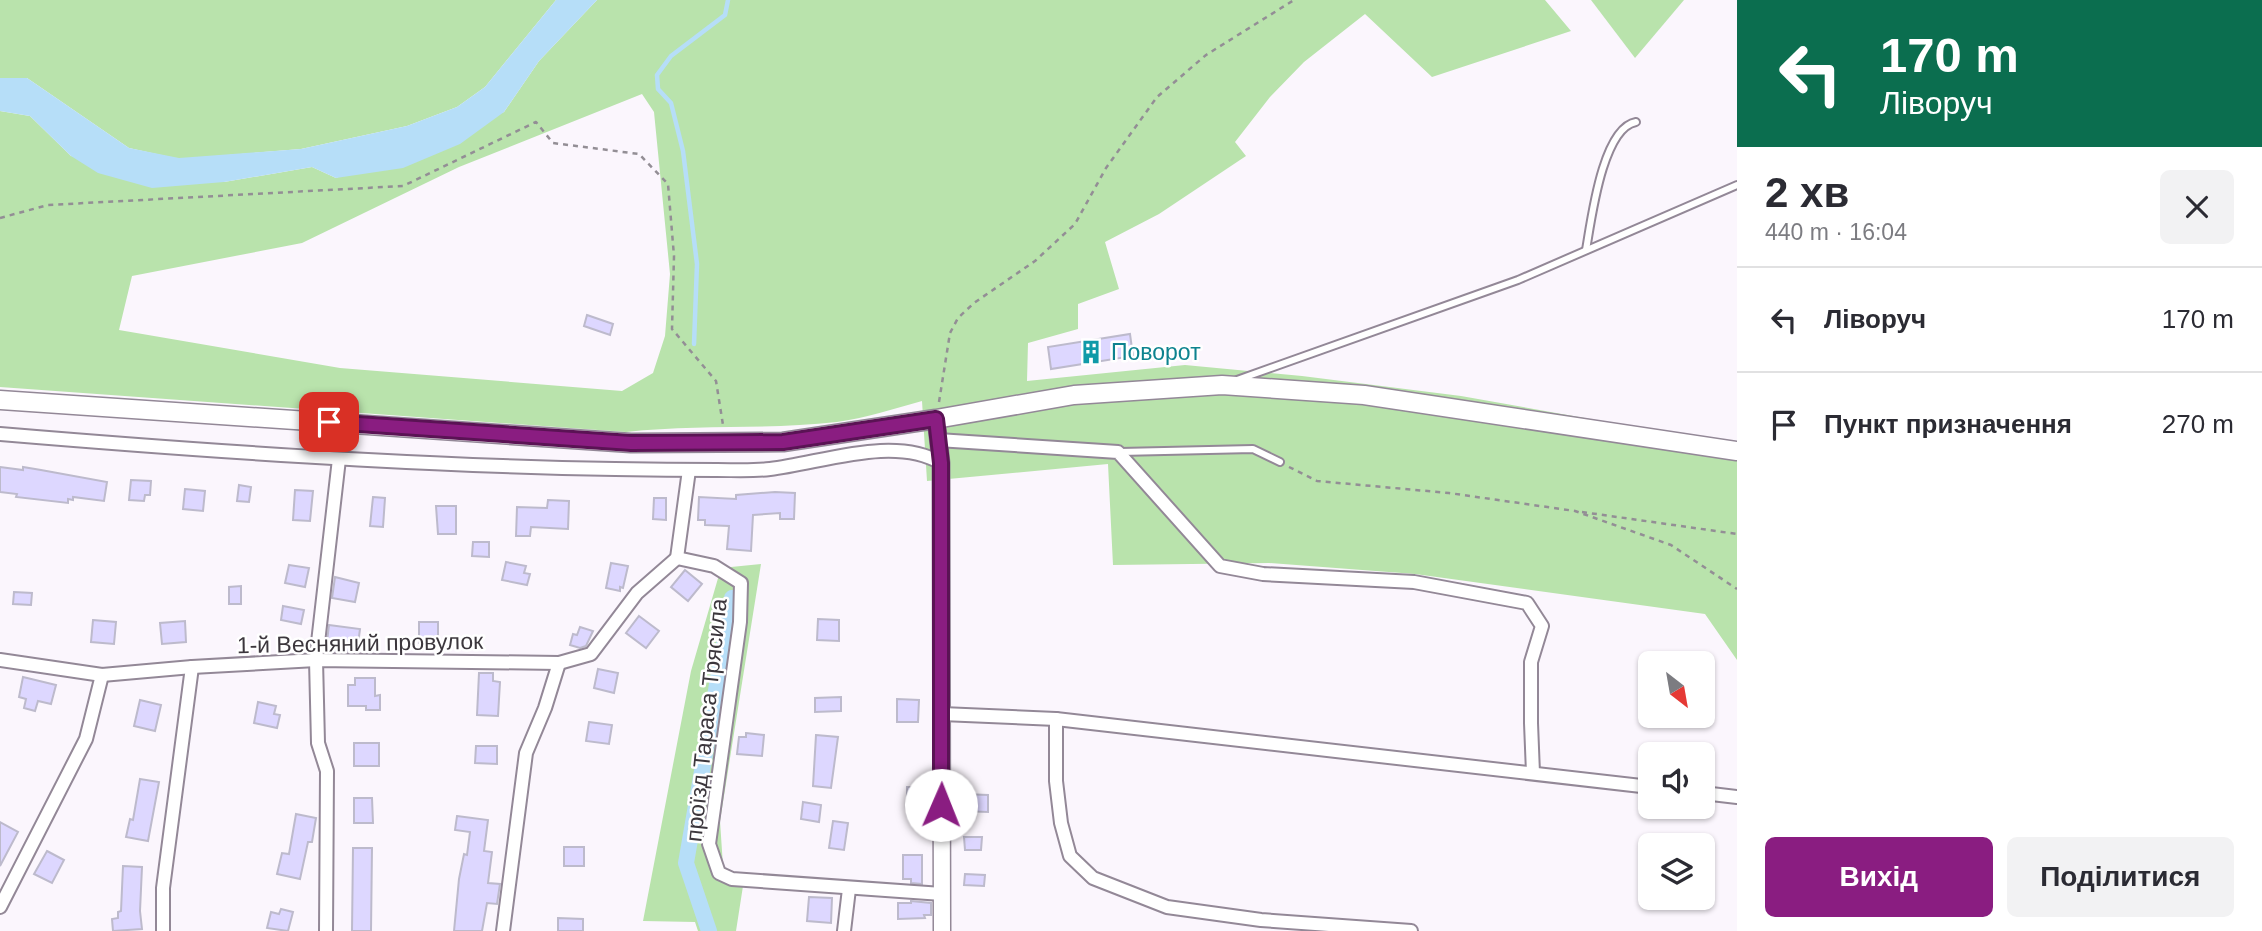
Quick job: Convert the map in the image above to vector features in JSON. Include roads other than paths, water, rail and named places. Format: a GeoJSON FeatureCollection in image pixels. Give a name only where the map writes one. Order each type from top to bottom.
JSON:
{"type":"FeatureCollection","features":[{"type":"Feature","properties":{"kind":"main road"},"geometry":{"type":"LineString","coordinates":[[0,400],[631,443],[726,443],[783,442],[1074,395],[1222,385],[1364,395],[1737,451]]}},
{"type":"Feature","properties":{"kind":"street"},"geometry":{"type":"LineString","coordinates":[[936,419],[941,463],[942,931]]}},
{"type":"Feature","properties":{"kind":"street"},"geometry":{"type":"LineString","coordinates":[[0,434],[339,459],[690,470],[771,469],[870,453],[913,451],[926,454],[941,463]]}},
{"type":"Feature","properties":{"kind":"street"},"geometry":{"type":"LineString","coordinates":[[938,440],[1118,452],[1220,566],[1263,574],[1414,582],[1527,603],[1542,626],[1531,662],[1533,774]]}},
{"type":"Feature","properties":{"kind":"street"},"geometry":{"type":"LineString","coordinates":[[326,931],[327,771],[318,743],[316,660],[339,459]]}},
{"type":"Feature","properties":{"kind":"street"},"geometry":{"type":"LineString","coordinates":[[677,558],[690,470]]}},
{"type":"Feature","properties":{"kind":"street","name":"1-й Весняний провулок"},"geometry":{"type":"LineString","coordinates":[[0,660],[102,675],[316,660],[559,663],[591,653],[637,593],[677,558]]}},
{"type":"Feature","properties":{"kind":"street","name":"проїзд Тараса Трясила"},"geometry":{"type":"LineString","coordinates":[[677,558],[714,566],[741,583],[740,622],[709,845],[719,873],[732,879],[942,894]]}},
{"type":"Feature","properties":{"kind":"street"},"geometry":{"type":"LineString","coordinates":[[503,931],[526,753],[545,708],[559,663]]}},
{"type":"Feature","properties":{"kind":"street"},"geometry":{"type":"LineString","coordinates":[[163,931],[163,888],[192,667]]}},
{"type":"Feature","properties":{"kind":"street"},"geometry":{"type":"LineString","coordinates":[[0,907],[86,739],[102,675]]}},
{"type":"Feature","properties":{"kind":"street"},"geometry":{"type":"LineString","coordinates":[[942,714],[1056,719],[1638,786]]}},
{"type":"Feature","properties":{"kind":"street"},"geometry":{"type":"LineString","coordinates":[[1056,719],[1056,781],[1061,823],[1070,856],[1093,877],[1167,906],[1261,920],[1411,931]]}},
{"type":"Feature","properties":{"kind":"street"},"geometry":{"type":"LineString","coordinates":[[1715,794],[1737,797]]}},
{"type":"Feature","properties":{"kind":"street"},"geometry":{"type":"LineString","coordinates":[[844,931],[849,889]]}},
{"type":"Feature","properties":{"kind":"lane"},"geometry":{"type":"LineString","coordinates":[[1586,250],[1599,180],[1611,144],[1629,123],[1636,122]]}},
{"type":"Feature","properties":{"kind":"lane"},"geometry":{"type":"LineString","coordinates":[[1222,385],[1518,280],[1737,184]]}},
{"type":"Feature","properties":{"kind":"lane"},"geometry":{"type":"LineString","coordinates":[[1118,452],[1254,449],[1280,462]]}},
{"type":"Feature","properties":{"kind":"water"},"geometry":{"type":"Polygon","coordinates":[[[556,0],[597,0],[539,61],[504,112],[460,144],[403,168],[336,178],[312,167],[224,182],[152,188],[98,173],[71,156],[30,116],[0,111],[0,78],[27,78],[129,148],[179,158],[301,149],[407,126],[457,107],[485,87],[556,0]]]}},
{"type":"Feature","properties":{"kind":"waterway"},"geometry":{"type":"LineString","coordinates":[[694,344],[697,264],[683,151],[671,103],[658,89],[657,75],[671,56],[725,15],[728,0]]}},
{"type":"Feature","properties":{"kind":"waterway"},"geometry":{"type":"LineString","coordinates":[[709,931],[686,863],[732,598]]}},
{"type":"Feature","properties":{"kind":"place","name":"Поворот"},"geometry":{"type":"Point","coordinates":[1091,352]}}]}
